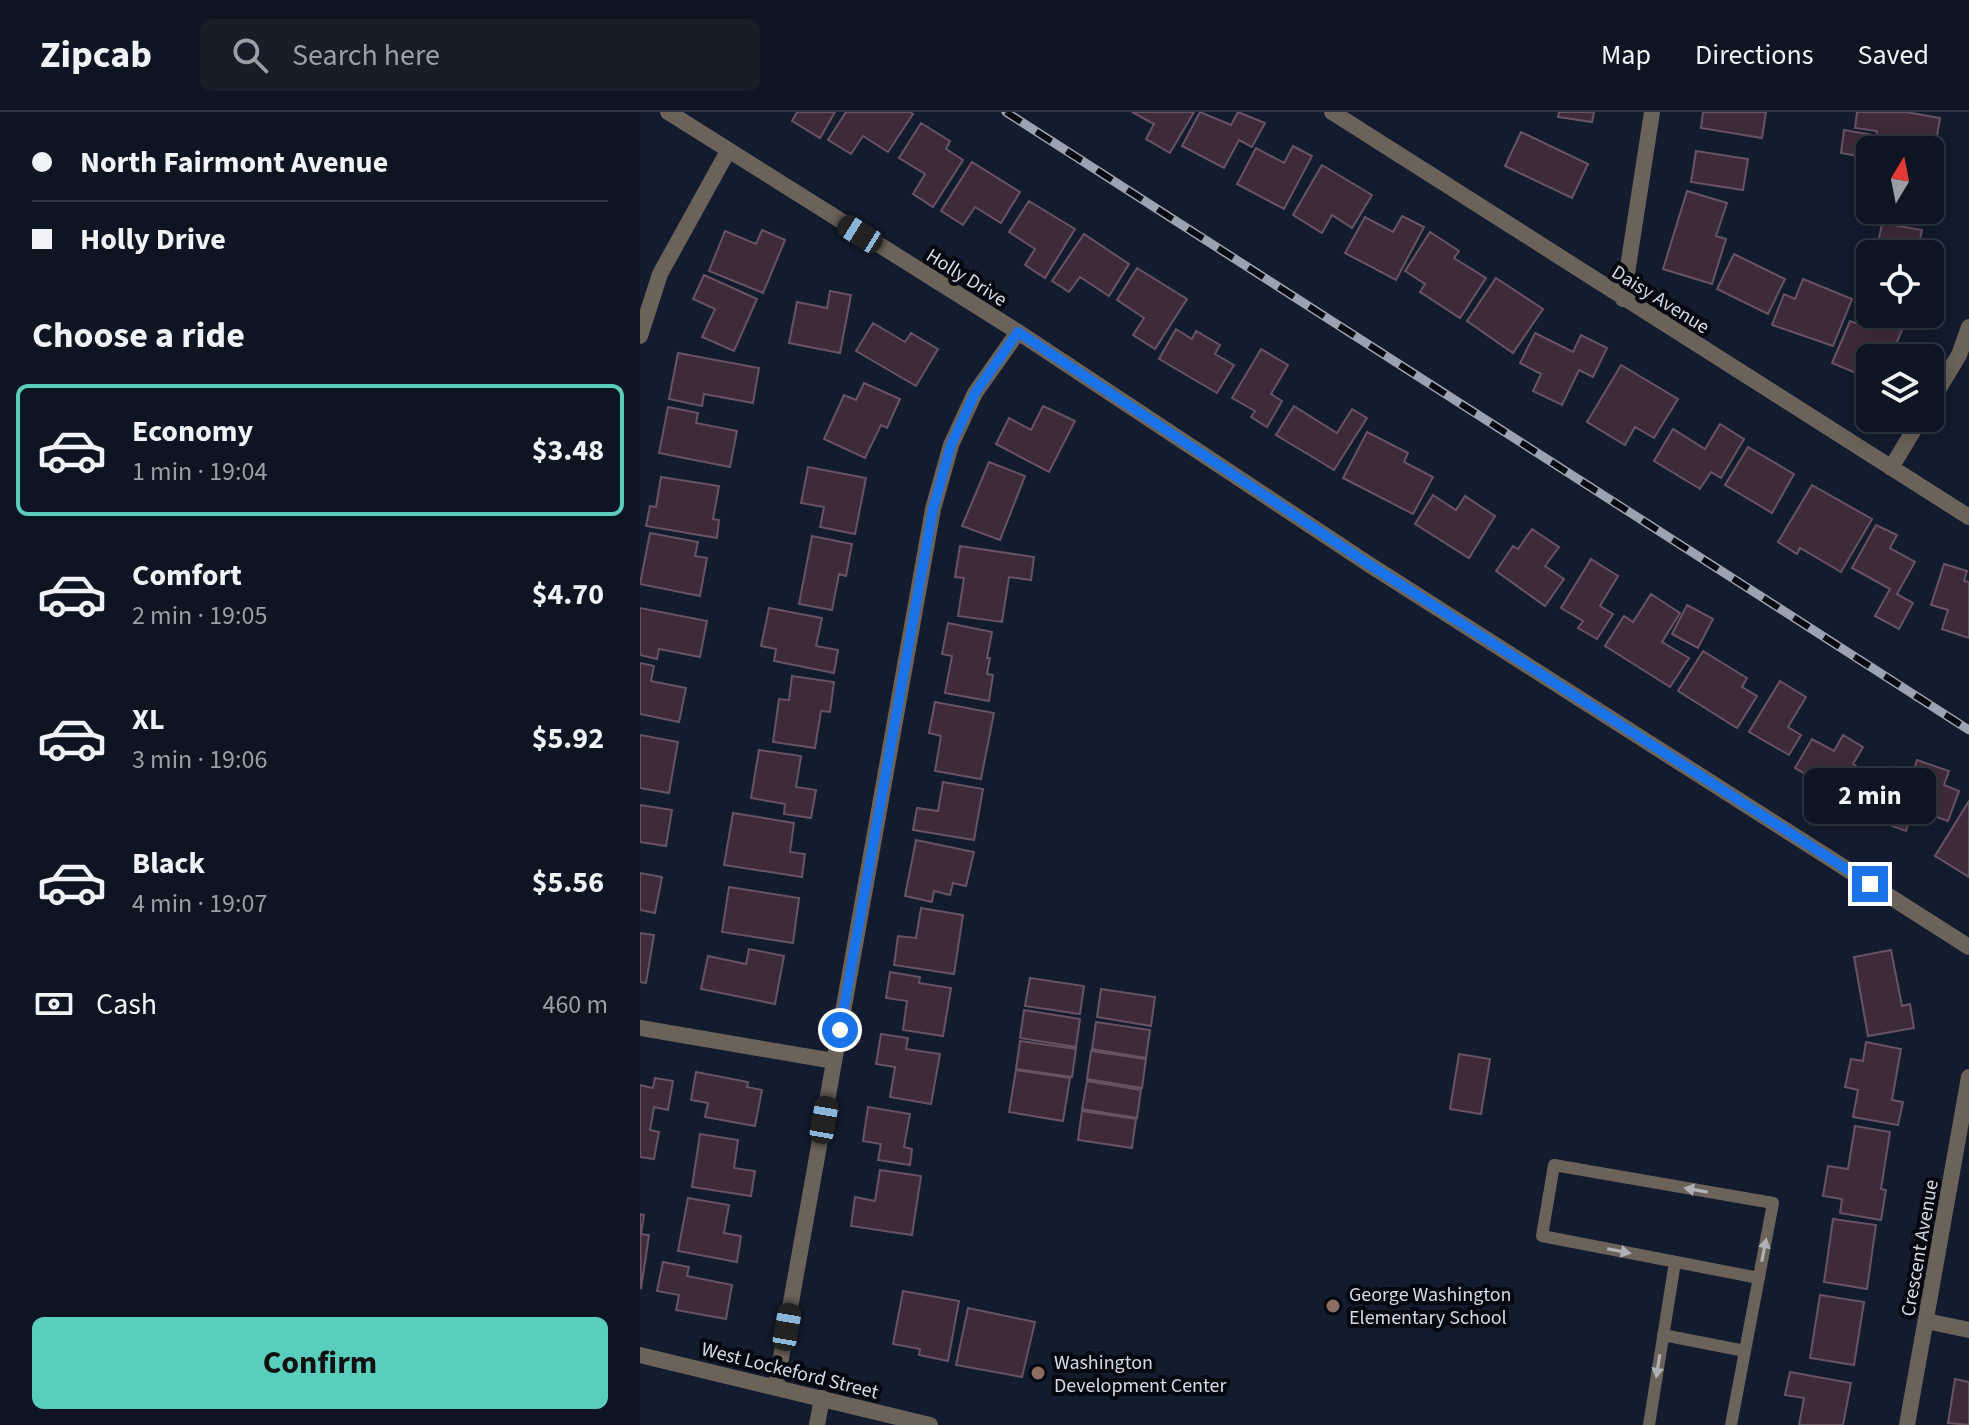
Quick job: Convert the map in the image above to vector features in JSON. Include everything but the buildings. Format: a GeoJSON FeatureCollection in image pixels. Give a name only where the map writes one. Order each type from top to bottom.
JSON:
{"type":"FeatureCollection","features":[{"type":"Feature","properties":{"kind":"street","name":"Holly Drive"},"geometry":{"type":"LineString","coordinates":[[668,112],[1018,332],[1370,565],[1969,947]]}},
{"type":"Feature","properties":{"kind":"street","name":"Daisy Avenue"},"geometry":{"type":"LineString","coordinates":[[1332,112],[1969,517]]}},
{"type":"Feature","properties":{"kind":"street"},"geometry":{"type":"LineString","coordinates":[[1623,299],[1652,112]]}},
{"type":"Feature","properties":{"kind":"street"},"geometry":{"type":"LineString","coordinates":[[640,336],[660,274],[728,151]]}},
{"type":"Feature","properties":{"kind":"street"},"geometry":{"type":"LineString","coordinates":[[1944,380],[1959,355],[1969,327]]}},
{"type":"Feature","properties":{"kind":"street"},"geometry":{"type":"LineString","coordinates":[[776,1386],[933,509],[951,445],[975,393],[1018,332]]}},
{"type":"Feature","properties":{"kind":"street"},"geometry":{"type":"LineString","coordinates":[[1891,468],[1913,432]]}},
{"type":"Feature","properties":{"kind":"street"},"geometry":{"type":"LineString","coordinates":[[640,1028],[834,1061]]}},
{"type":"Feature","properties":{"kind":"street","name":"Crescent Avenue"},"geometry":{"type":"LineString","coordinates":[[1907,1425],[1969,1077]]}},
{"type":"Feature","properties":{"kind":"street"},"geometry":{"type":"LineString","coordinates":[[1926,1321],[1969,1330]]}},
{"type":"Feature","properties":{"kind":"street","name":"West Lockeford Street"},"geometry":{"type":"LineString","coordinates":[[640,1355],[930,1425]]}},
{"type":"Feature","properties":{"kind":"street"},"geometry":{"type":"LineString","coordinates":[[817,1425],[822,1398]]}},
{"type":"Feature","properties":{"kind":"lane"},"geometry":{"type":"LineString","coordinates":[[1731,1425],[1759,1278],[1773,1203],[1554,1165],[1542,1236],[1759,1278]]}},
{"type":"Feature","properties":{"kind":"lane"},"geometry":{"type":"LineString","coordinates":[[1649,1425],[1675,1262]]}},
{"type":"Feature","properties":{"kind":"lane"},"geometry":{"type":"LineString","coordinates":[[1663,1335],[1745,1351]]}},
{"type":"Feature","properties":{"kind":"railway"},"geometry":{"type":"LineString","coordinates":[[1006,112],[1969,730]]}},
{"type":"Feature","properties":{"kind":"place","name":"George Washington Elementary School"},"geometry":{"type":"Point","coordinates":[1333,1306]}},
{"type":"Feature","properties":{"kind":"place","name":"Washington Development Center"},"geometry":{"type":"Point","coordinates":[1038,1373]}},
{"type":"Feature","properties":{"kind":"route"},"geometry":{"type":"LineString","coordinates":[[840,1030],[933,509],[951,445],[975,393],[1018,332],[1370,565],[1870,884]]}}]}
